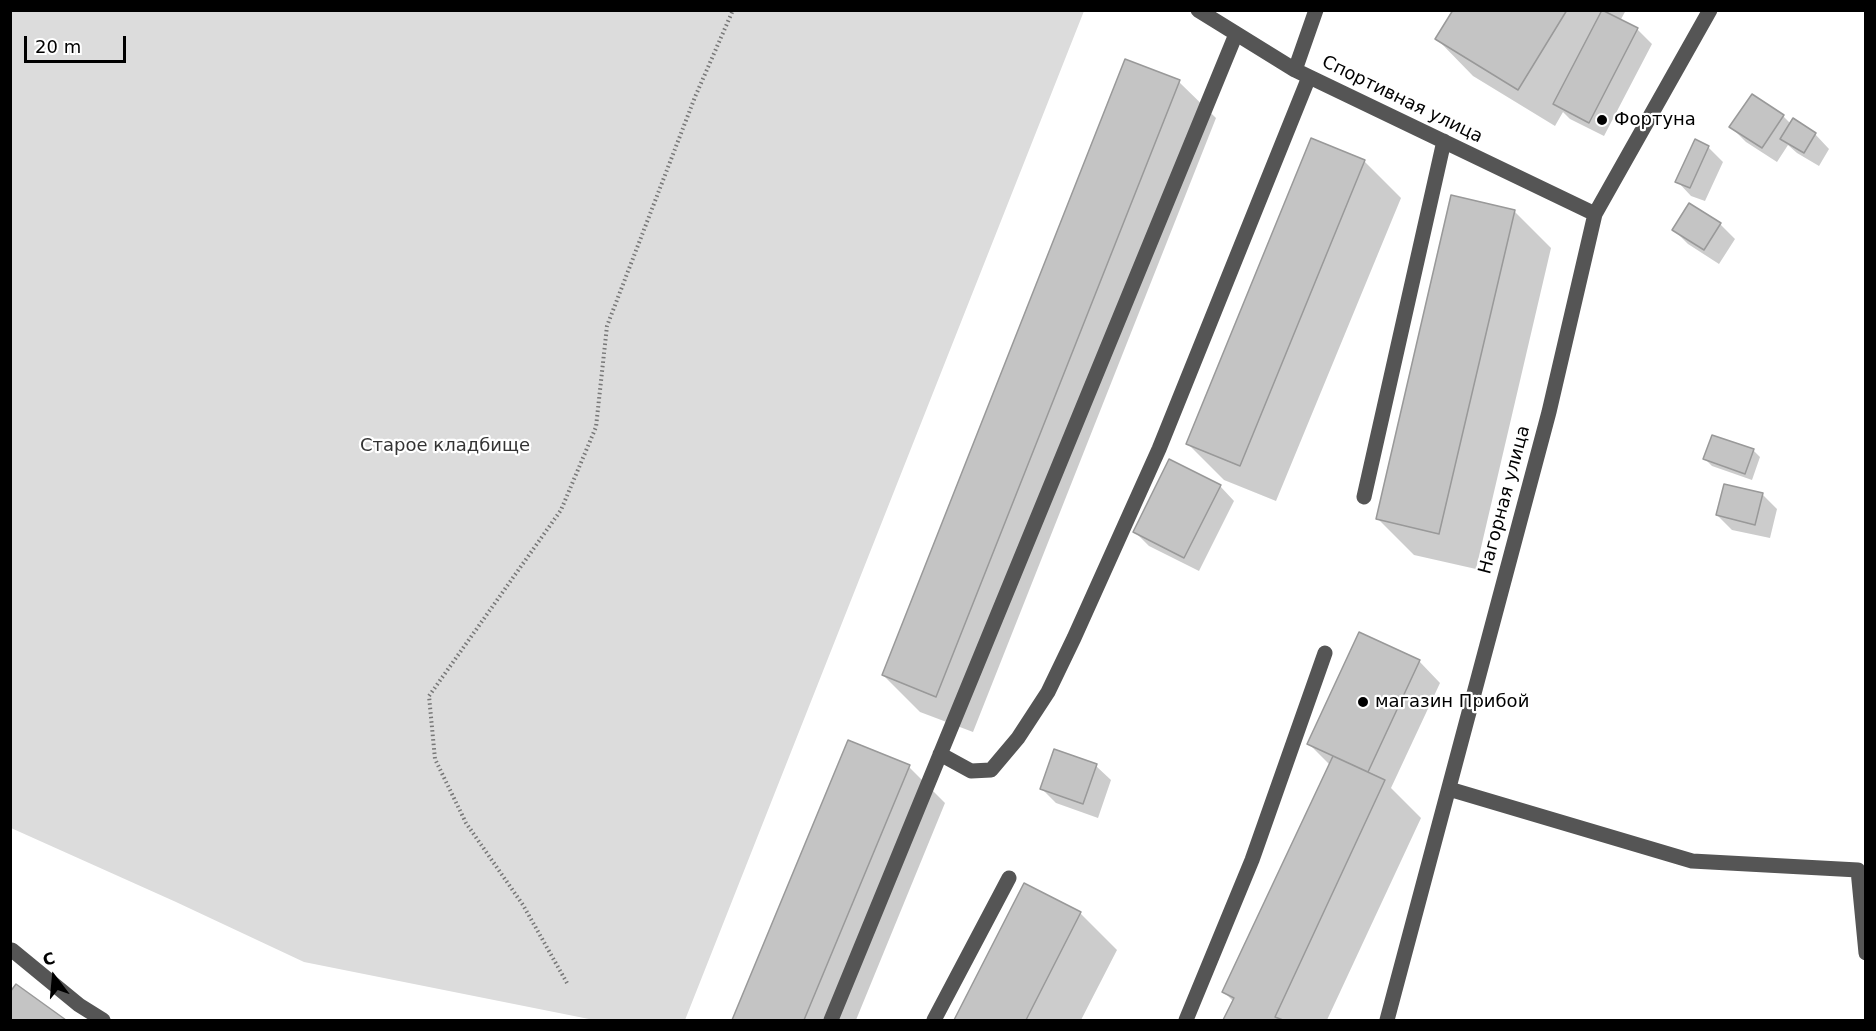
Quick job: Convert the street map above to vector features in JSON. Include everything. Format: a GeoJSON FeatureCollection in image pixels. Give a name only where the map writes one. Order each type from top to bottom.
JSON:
{"type":"FeatureCollection","features":[{"type":"Feature","properties":{"kind":"street","name":"Спортивная улица"},"geometry":{"type":"LineString","coordinates":[[1198,10],[1295,70],[1595,214]]}},
{"type":"Feature","properties":{"kind":"street"},"geometry":{"type":"LineString","coordinates":[[1295,70],[1316,10]]}},
{"type":"Feature","properties":{"kind":"street","name":"Нагорная улица"},"geometry":{"type":"LineString","coordinates":[[1387,1020],[1549,412],[1595,214],[1710,10]]}},
{"type":"Feature","properties":{"kind":"street"},"geometry":{"type":"LineString","coordinates":[[831,1020],[1236,34]]}},
{"type":"Feature","properties":{"kind":"street"},"geometry":{"type":"LineString","coordinates":[[940,754],[971,771],[992,770],[1018,738],[1048,692],[1159,449],[1309,77]]}},
{"type":"Feature","properties":{"kind":"street"},"geometry":{"type":"LineString","coordinates":[[1364,497],[1444,141]]}},
{"type":"Feature","properties":{"kind":"street"},"geometry":{"type":"LineString","coordinates":[[1186,1020],[1252,860],[1325,653]]}},
{"type":"Feature","properties":{"kind":"street"},"geometry":{"type":"LineString","coordinates":[[1449,789],[1692,861],[1858,870],[1866,953]]}},
{"type":"Feature","properties":{"kind":"street"},"geometry":{"type":"LineString","coordinates":[[934,1020],[1009,878]]}},
{"type":"Feature","properties":{"kind":"street"},"geometry":{"type":"LineString","coordinates":[[10,952],[12,951],[79,1005],[103,1020]]}},
{"type":"Feature","properties":{"kind":"path"},"geometry":{"type":"LineString","coordinates":[[567,983],[523,905],[466,823],[435,759],[429,696],[561,510],[596,427],[607,326],[695,97],[733,10]]}},
{"type":"Feature","properties":{"kind":"green space","name":"Старое кладбище"},"geometry":{"type":"Polygon","coordinates":[[[11,10],[1084,11],[685,1020],[594,1020],[304,962],[11,828],[11,10]]]}},
{"type":"Feature","properties":{"kind":"building"},"geometry":{"type":"Polygon","coordinates":[[[1453,10],[1567,10],[1518,90],[1435,39],[1453,10]]]}},
{"type":"Feature","properties":{"kind":"building"},"geometry":{"type":"Polygon","coordinates":[[[1602,10],[1638,28],[1589,123],[1553,104],[1602,10]]]}},
{"type":"Feature","properties":{"kind":"building"},"geometry":{"type":"Polygon","coordinates":[[[1125,59],[1180,80],[936,697],[882,675],[1125,59]]]}},
{"type":"Feature","properties":{"kind":"building"},"geometry":{"type":"Polygon","coordinates":[[[1752,94],[1784,115],[1762,148],[1729,127],[1752,94]]]}},
{"type":"Feature","properties":{"kind":"building"},"geometry":{"type":"Polygon","coordinates":[[[1793,118],[1816,133],[1804,153],[1780,139],[1793,118]]]}},
{"type":"Feature","properties":{"kind":"building"},"geometry":{"type":"Polygon","coordinates":[[[1311,138],[1365,160],[1240,466],[1186,444],[1311,138]]]}},
{"type":"Feature","properties":{"kind":"building"},"geometry":{"type":"Polygon","coordinates":[[[1695,139],[1709,146],[1690,188],[1675,182],[1695,139]]]}},
{"type":"Feature","properties":{"kind":"building"},"geometry":{"type":"Polygon","coordinates":[[[1451,195],[1515,210],[1439,534],[1376,519],[1451,195]]]}},
{"type":"Feature","properties":{"kind":"building"},"geometry":{"type":"Polygon","coordinates":[[[1689,203],[1721,223],[1704,250],[1672,230],[1689,203]]]}},
{"type":"Feature","properties":{"kind":"building"},"geometry":{"type":"Polygon","coordinates":[[[1712,435],[1754,449],[1745,474],[1703,459],[1712,435]]]}},
{"type":"Feature","properties":{"kind":"building"},"geometry":{"type":"Polygon","coordinates":[[[1169,459],[1221,485],[1184,558],[1133,532],[1169,459]]]}},
{"type":"Feature","properties":{"kind":"building"},"geometry":{"type":"Polygon","coordinates":[[[1724,484],[1763,493],[1755,525],[1716,515],[1724,484]]]}},
{"type":"Feature","properties":{"kind":"building","name":"магазин Прибой"},"geometry":{"type":"Polygon","coordinates":[[[1359,632],[1420,660],[1368,772],[1307,744],[1359,632]]]}},
{"type":"Feature","properties":{"kind":"building"},"geometry":{"type":"Polygon","coordinates":[[[848,740],[910,765],[804,1020],[732,1020],[848,740]]]}},
{"type":"Feature","properties":{"kind":"building"},"geometry":{"type":"Polygon","coordinates":[[[1054,749],[1097,764],[1083,804],[1040,789],[1054,749]]]}},
{"type":"Feature","properties":{"kind":"building"},"geometry":{"type":"Polygon","coordinates":[[[1333,756],[1385,780],[1275,1017],[1283,1020],[1223,1020],[1234,998],[1222,992],[1333,756]]]}},
{"type":"Feature","properties":{"kind":"building"},"geometry":{"type":"Polygon","coordinates":[[[1024,883],[1081,912],[1026,1020],[954,1020],[1024,883]]]}},
{"type":"Feature","properties":{"kind":"building"},"geometry":{"type":"Polygon","coordinates":[[[16,984],[66,1020],[10,1020],[10,992],[16,984]]]}},
{"type":"Feature","properties":{"kind":"place","name":"Фортуна"},"geometry":{"type":"Point","coordinates":[1602,120]}},
{"type":"Feature","properties":{"kind":"place","name":"магазин Прибой"},"geometry":{"type":"Point","coordinates":[1363,702]}}]}
